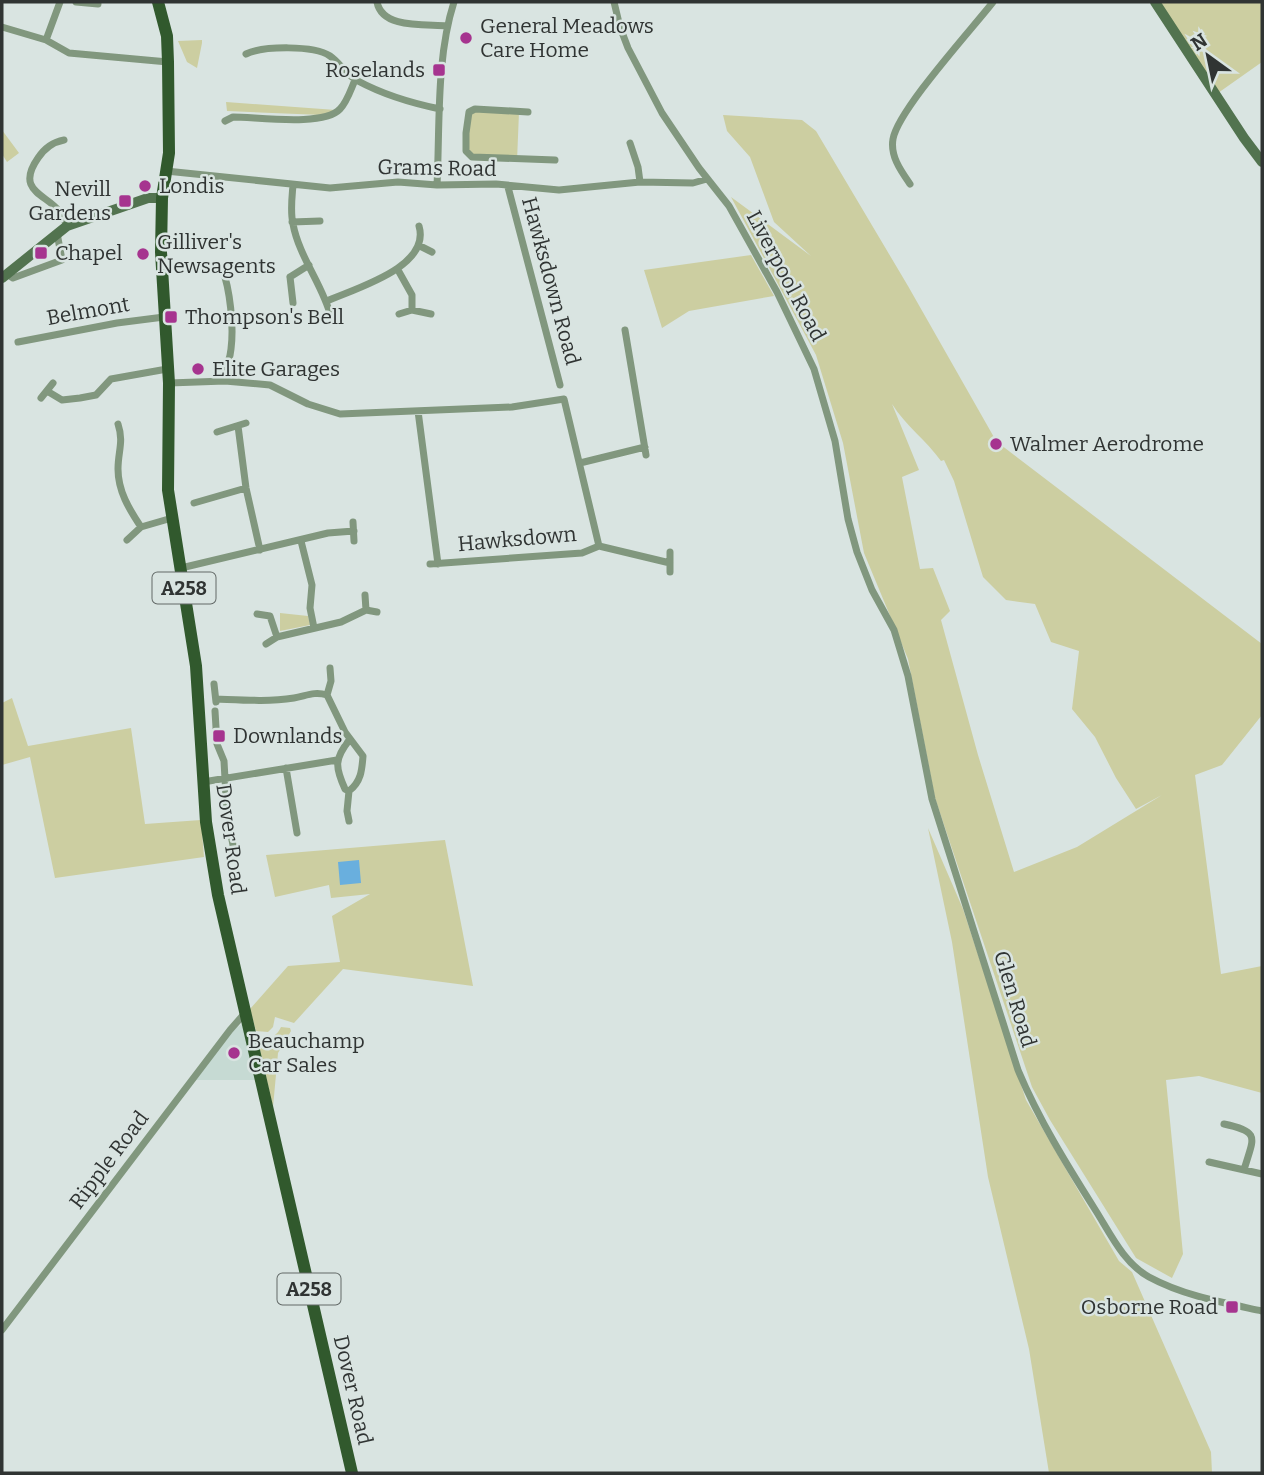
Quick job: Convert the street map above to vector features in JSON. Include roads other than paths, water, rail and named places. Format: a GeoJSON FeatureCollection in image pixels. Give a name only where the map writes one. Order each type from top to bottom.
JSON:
{"type":"FeatureCollection","features":[{"type":"Feature","properties":{"kind":"main road","name":"A258"},"geometry":{"type":"LineString","coordinates":[[158,2],[167,36],[168,62],[169,153],[162,198]]}},
{"type":"Feature","properties":{"kind":"main road","name":"Dover Road"},"geometry":{"type":"LineString","coordinates":[[162,198],[161,251],[169,383],[167,470],[196,666],[203,782],[214,877],[352,1473]]}},
{"type":"Feature","properties":{"kind":"street"},"geometry":{"type":"LineString","coordinates":[[46,40],[60,2]]}},
{"type":"Feature","properties":{"kind":"street"},"geometry":{"type":"LineString","coordinates":[[76,2],[98,4]]}},
{"type":"Feature","properties":{"kind":"street"},"geometry":{"type":"LineString","coordinates":[[377,2],[380,13],[392,21],[447,26]]}},
{"type":"Feature","properties":{"kind":"street"},"geometry":{"type":"LineString","coordinates":[[438,185],[440,109],[447,26],[454,2]]}},
{"type":"Feature","properties":{"kind":"street","name":"Liverpool Road"},"geometry":{"type":"LineString","coordinates":[[614,2],[620,27],[640,74],[662,113],[729,206],[760,260],[814,369],[835,441],[848,519],[857,552],[873,590]]}},
{"type":"Feature","properties":{"kind":"street"},"geometry":{"type":"LineString","coordinates":[[911,184],[894,155],[894,136],[904,114],[993,2]]}},
{"type":"Feature","properties":{"kind":"street"},"geometry":{"type":"LineString","coordinates":[[1155,2],[1262,162]]}},
{"type":"Feature","properties":{"kind":"street"},"geometry":{"type":"LineString","coordinates":[[2,27],[46,40],[69,53],[168,62]]}},
{"type":"Feature","properties":{"kind":"street"},"geometry":{"type":"LineString","coordinates":[[246,54],[256,49],[322,51],[331,56],[355,80],[397,99],[440,109]]}},
{"type":"Feature","properties":{"kind":"street"},"geometry":{"type":"LineString","coordinates":[[225,121],[233,117],[306,119],[328,116],[341,109],[355,80]]}},
{"type":"Feature","properties":{"kind":"street"},"geometry":{"type":"LineString","coordinates":[[528,112],[475,109],[469,112],[466,151],[472,157],[555,160]]}},
{"type":"Feature","properties":{"kind":"street"},"geometry":{"type":"LineString","coordinates":[[5,276],[13,278],[62,260],[59,211],[34,190],[30,179],[36,160],[56,142],[64,140]]}},
{"type":"Feature","properties":{"kind":"street"},"geometry":{"type":"LineString","coordinates":[[630,143],[640,182]]}},
{"type":"Feature","properties":{"kind":"street"},"geometry":{"type":"LineString","coordinates":[[626,159],[635,155]]}},
{"type":"Feature","properties":{"kind":"street","name":"Grams Road"},"geometry":{"type":"LineString","coordinates":[[166,171],[330,188],[398,182],[438,185],[496,184],[559,190],[640,182],[693,183],[707,178]]}},
{"type":"Feature","properties":{"kind":"street"},"geometry":{"type":"LineString","coordinates":[[293,185],[291,210],[295,233],[327,302],[331,317]]}},
{"type":"Feature","properties":{"kind":"street","name":"Hawksdown Road"},"geometry":{"type":"LineString","coordinates":[[508,187],[560,385]]}},
{"type":"Feature","properties":{"kind":"street"},"geometry":{"type":"LineString","coordinates":[[5,276],[62,230],[148,198],[162,198]]}},
{"type":"Feature","properties":{"kind":"street"},"geometry":{"type":"LineString","coordinates":[[292,222],[320,221]]}},
{"type":"Feature","properties":{"kind":"street"},"geometry":{"type":"LineString","coordinates":[[327,302],[398,270],[421,246],[419,226]]}},
{"type":"Feature","properties":{"kind":"street"},"geometry":{"type":"LineString","coordinates":[[421,246],[432,252]]}},
{"type":"Feature","properties":{"kind":"street"},"geometry":{"type":"LineString","coordinates":[[290,278],[309,265]]}},
{"type":"Feature","properties":{"kind":"street"},"geometry":{"type":"LineString","coordinates":[[222,268],[227,282],[232,348],[224,368],[225,381]]}},
{"type":"Feature","properties":{"kind":"street"},"geometry":{"type":"LineString","coordinates":[[398,270],[412,295],[412,310]]}},
{"type":"Feature","properties":{"kind":"street"},"geometry":{"type":"LineString","coordinates":[[281,273],[290,278]]}},
{"type":"Feature","properties":{"kind":"street"},"geometry":{"type":"LineString","coordinates":[[290,278],[293,303]]}},
{"type":"Feature","properties":{"kind":"street"},"geometry":{"type":"LineString","coordinates":[[399,314],[412,310],[431,314]]}},
{"type":"Feature","properties":{"kind":"street","name":"Belmont"},"geometry":{"type":"LineString","coordinates":[[18,342],[164,317]]}},
{"type":"Feature","properties":{"kind":"street"},"geometry":{"type":"LineString","coordinates":[[580,463],[646,451],[625,330]]}},
{"type":"Feature","properties":{"kind":"street"},"geometry":{"type":"LineString","coordinates":[[110,369],[111,379]]}},
{"type":"Feature","properties":{"kind":"street"},"geometry":{"type":"LineString","coordinates":[[47,390],[62,400],[80,398],[96,395],[111,379],[167,369]]}},
{"type":"Feature","properties":{"kind":"street","name":"Hawksdown"},"geometry":{"type":"LineString","coordinates":[[169,383],[225,381],[270,385],[308,404],[340,414],[512,407],[564,399],[599,546]]}},
{"type":"Feature","properties":{"kind":"street"},"geometry":{"type":"LineString","coordinates":[[41,398],[53,383]]}},
{"type":"Feature","properties":{"kind":"street","name":"Hawksdown"},"geometry":{"type":"LineString","coordinates":[[418,411],[434,564],[582,554],[599,546],[670,563]]}},
{"type":"Feature","properties":{"kind":"street"},"geometry":{"type":"LineString","coordinates":[[118,424],[123,438],[118,467],[119,482],[123,495],[141,527]]}},
{"type":"Feature","properties":{"kind":"street"},"geometry":{"type":"LineString","coordinates":[[217,432],[242,425],[246,488],[260,550]]}},
{"type":"Feature","properties":{"kind":"street"},"geometry":{"type":"LineString","coordinates":[[194,503],[207,505],[246,488]]}},
{"type":"Feature","properties":{"kind":"street"},"geometry":{"type":"LineString","coordinates":[[127,540],[141,527],[172,518]]}},
{"type":"Feature","properties":{"kind":"street"},"geometry":{"type":"LineString","coordinates":[[353,522],[354,541]]}},
{"type":"Feature","properties":{"kind":"street"},"geometry":{"type":"LineString","coordinates":[[181,568],[328,533],[354,531]]}},
{"type":"Feature","properties":{"kind":"street"},"geometry":{"type":"LineString","coordinates":[[301,541],[312,585],[310,608],[314,628]]}},
{"type":"Feature","properties":{"kind":"street"},"geometry":{"type":"LineString","coordinates":[[670,552],[670,572]]}},
{"type":"Feature","properties":{"kind":"street","name":"Glen Road"},"geometry":{"type":"LineString","coordinates":[[873,590],[894,630],[908,676],[932,799],[1018,1070],[1038,1115],[1126,1258],[1136,1268],[1149,1277],[1183,1290],[1262,1311]]}},
{"type":"Feature","properties":{"kind":"street"},"geometry":{"type":"LineString","coordinates":[[365,595],[366,610]]}},
{"type":"Feature","properties":{"kind":"street"},"geometry":{"type":"LineString","coordinates":[[266,644],[277,637],[341,622],[366,610],[377,612]]}},
{"type":"Feature","properties":{"kind":"street"},"geometry":{"type":"LineString","coordinates":[[257,614],[270,616],[277,637]]}},
{"type":"Feature","properties":{"kind":"street"},"geometry":{"type":"LineString","coordinates":[[330,668],[331,681],[327,695],[350,739],[363,756],[362,773],[349,791],[349,821]]}},
{"type":"Feature","properties":{"kind":"street"},"geometry":{"type":"LineString","coordinates":[[214,684],[217,744],[224,761],[227,815],[233,845]]}},
{"type":"Feature","properties":{"kind":"street"},"geometry":{"type":"LineString","coordinates":[[216,705],[294,698],[313,693],[327,695]]}},
{"type":"Feature","properties":{"kind":"street"},"geometry":{"type":"LineString","coordinates":[[349,791],[345,789],[339,776],[337,760],[350,739]]}},
{"type":"Feature","properties":{"kind":"street"},"geometry":{"type":"LineString","coordinates":[[203,782],[337,760]]}},
{"type":"Feature","properties":{"kind":"street"},"geometry":{"type":"LineString","coordinates":[[286,768],[297,833]]}},
{"type":"Feature","properties":{"kind":"street","name":"Ripple Road"},"geometry":{"type":"LineString","coordinates":[[2,1330],[246,1013]]}},
{"type":"Feature","properties":{"kind":"street"},"geometry":{"type":"LineString","coordinates":[[1224,1124],[1247,1129],[1251,1133],[1244,1170]]}},
{"type":"Feature","properties":{"kind":"street"},"geometry":{"type":"LineString","coordinates":[[1209,1162],[1262,1174]]}},
{"type":"Feature","properties":{"kind":"water"},"geometry":{"type":"Polygon","coordinates":[[[359,860],[361,883],[340,885],[338,862],[359,860]]]}},
{"type":"Feature","properties":{"kind":"place","name":"General Meadows Care Home"},"geometry":{"type":"Point","coordinates":[466,38]}},
{"type":"Feature","properties":{"kind":"place","name":"Roselands"},"geometry":{"type":"Point","coordinates":[439,70]}},
{"type":"Feature","properties":{"kind":"place","name":"Londis"},"geometry":{"type":"Point","coordinates":[145,186]}},
{"type":"Feature","properties":{"kind":"place","name":"Nevill Gardens"},"geometry":{"type":"Point","coordinates":[125,201]}},
{"type":"Feature","properties":{"kind":"place","name":"Chapel"},"geometry":{"type":"Point","coordinates":[41,253]}},
{"type":"Feature","properties":{"kind":"place","name":"Gilliver's Newsagents"},"geometry":{"type":"Point","coordinates":[143,254]}},
{"type":"Feature","properties":{"kind":"place","name":"Thompson's Bell"},"geometry":{"type":"Point","coordinates":[171,317]}},
{"type":"Feature","properties":{"kind":"place","name":"Elite Garages"},"geometry":{"type":"Point","coordinates":[198,369]}},
{"type":"Feature","properties":{"kind":"place","name":"Walmer Aerodrome"},"geometry":{"type":"Point","coordinates":[996,444]}},
{"type":"Feature","properties":{"kind":"place","name":"Downlands"},"geometry":{"type":"Point","coordinates":[219,736]}},
{"type":"Feature","properties":{"kind":"place","name":"Beauchamp Car Sales"},"geometry":{"type":"Point","coordinates":[234,1053]}},
{"type":"Feature","properties":{"kind":"place","name":"Osborne Road"},"geometry":{"type":"Point","coordinates":[1232,1307]}}]}
